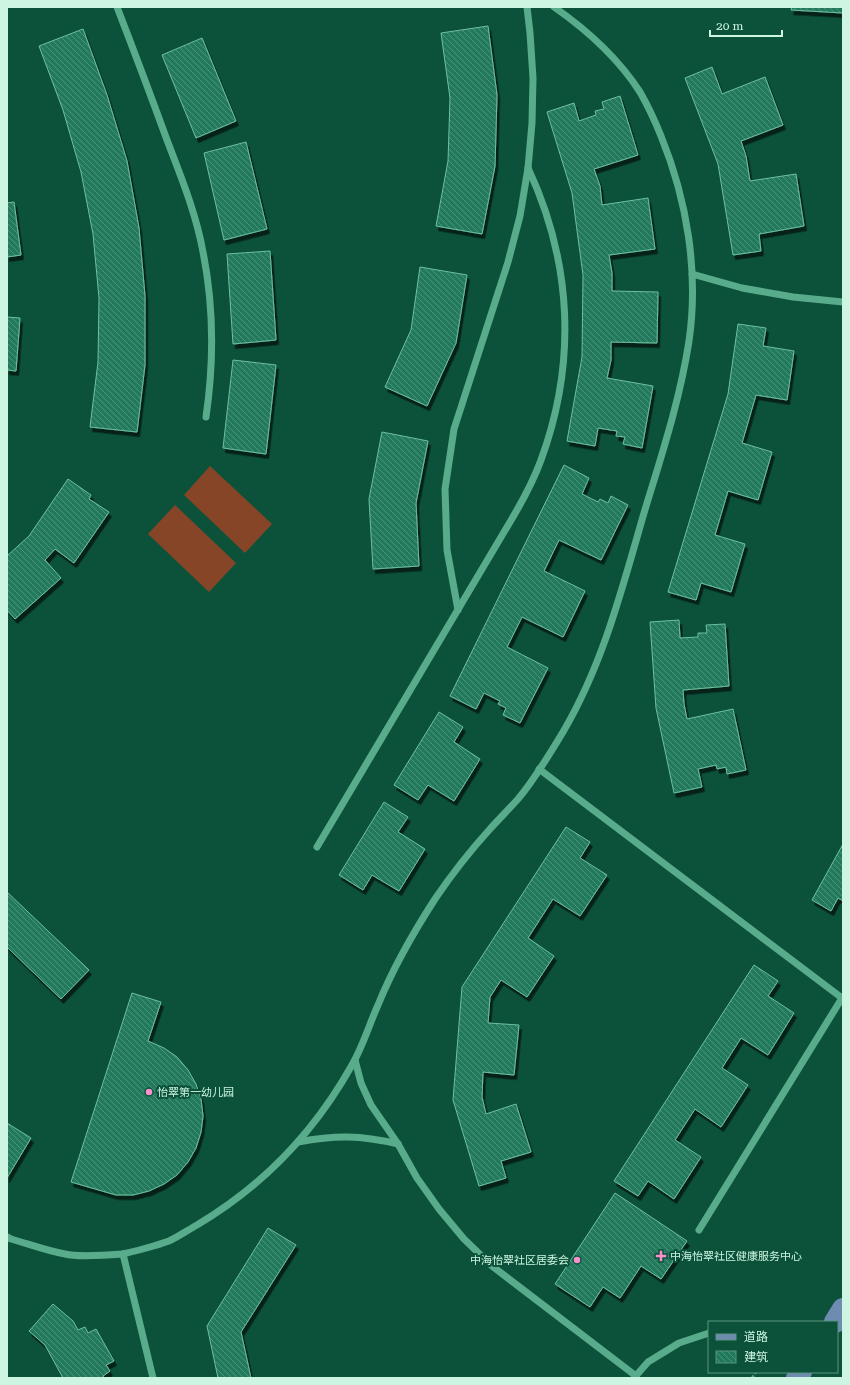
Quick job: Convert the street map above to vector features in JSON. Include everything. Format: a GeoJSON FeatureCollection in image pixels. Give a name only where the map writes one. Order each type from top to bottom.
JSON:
{"type":"FeatureCollection","features":[{"type":"Feature","properties":{"kind":"main road"},"geometry":{"type":"LineString","coordinates":[[835,1321],[843,1309]]}},
{"type":"Feature","properties":{"kind":"lane"},"geometry":{"type":"LineString","coordinates":[[117,7],[185,187],[203,251],[209,284],[212,317],[211,378],[206,417]]}},
{"type":"Feature","properties":{"kind":"lane"},"geometry":{"type":"LineString","coordinates":[[458,610],[446,550],[445,489],[454,429],[508,262],[520,216],[528,168],[532,123],[533,78],[527,7]]}},
{"type":"Feature","properties":{"kind":"lane"},"geometry":{"type":"LineString","coordinates":[[7,1237],[69,1255],[123,1254],[170,1240],[241,1196],[266,1175],[298,1142],[330,1102],[355,1060],[397,963],[420,923],[465,858],[518,799],[564,729],[584,692],[601,653],[615,614],[684,373],[690,337],[692,274],[688,229],[681,193],[670,158],[640,92],[619,65],[596,40],[570,18],[554,7]]}},
{"type":"Feature","properties":{"kind":"lane"},"geometry":{"type":"LineString","coordinates":[[317,847],[527,492],[552,428],[564,361],[565,333],[563,291],[558,256],[550,223],[538,189],[528,168]]}},
{"type":"Feature","properties":{"kind":"lane"},"geometry":{"type":"LineString","coordinates":[[692,274],[793,297],[843,302]]}},
{"type":"Feature","properties":{"kind":"lane"},"geometry":{"type":"LineString","coordinates":[[539,769],[842,998],[699,1230]]}},
{"type":"Feature","properties":{"kind":"lane"},"geometry":{"type":"LineString","coordinates":[[355,1060],[361,1083],[371,1105],[398,1144],[417,1178],[439,1209],[464,1239],[492,1266],[635,1377],[648,1362],[679,1343],[708,1333]]}},
{"type":"Feature","properties":{"kind":"lane"},"geometry":{"type":"LineString","coordinates":[[298,1142],[322,1137],[347,1136],[373,1138],[398,1144]]}},
{"type":"Feature","properties":{"kind":"lane"},"geometry":{"type":"LineString","coordinates":[[123,1254],[154,1378]]}},
{"type":"Feature","properties":{"kind":"shaded area"},"geometry":{"type":"Polygon","coordinates":[[[210,466],[272,524],[245,553],[184,495],[210,466]]]}},
{"type":"Feature","properties":{"kind":"shaded area"},"geometry":{"type":"Polygon","coordinates":[[[175,505],[236,563],[209,592],[148,534],[175,505]]]}},
{"type":"Feature","properties":{"kind":"building"},"geometry":{"type":"Polygon","coordinates":[[[792,7],[843,7],[843,13],[791,10],[792,7]]]}},
{"type":"Feature","properties":{"kind":"building"},"geometry":{"type":"Polygon","coordinates":[[[488,26],[497,95],[495,166],[482,234],[436,226],[448,161],[450,98],[441,33],[488,26]]]}},
{"type":"Feature","properties":{"kind":"building"},"geometry":{"type":"Polygon","coordinates":[[[83,29],[107,95],[127,161],[139,228],[145,296],[145,365],[137,432],[90,427],[98,362],[99,298],[93,234],[81,172],[63,110],[39,46],[83,29]]]}},
{"type":"Feature","properties":{"kind":"building"},"geometry":{"type":"Polygon","coordinates":[[[202,38],[236,121],[196,138],[162,55],[202,38]]]}},
{"type":"Feature","properties":{"kind":"building"},"geometry":{"type":"Polygon","coordinates":[[[712,67],[722,94],[765,77],[783,125],[741,141],[746,156],[750,181],[796,174],[804,226],[759,234],[761,251],[733,255],[718,164],[685,78],[712,67]]]}},
{"type":"Feature","properties":{"kind":"building"},"geometry":{"type":"Polygon","coordinates":[[[620,96],[638,155],[594,169],[600,186],[602,205],[648,198],[655,249],[609,255],[612,273],[612,291],[658,292],[657,343],[611,342],[611,360],[607,378],[653,386],[642,448],[623,444],[625,437],[616,436],[617,431],[598,428],[595,446],[567,441],[582,357],[583,275],[572,193],[547,112],[574,103],[579,121],[596,115],[595,111],[604,109],[602,102],[620,96]]]}},
{"type":"Feature","properties":{"kind":"building"},"geometry":{"type":"Polygon","coordinates":[[[246,142],[267,229],[224,240],[204,153],[246,142]]]}},
{"type":"Feature","properties":{"kind":"building"},"geometry":{"type":"Polygon","coordinates":[[[14,202],[21,255],[7,257],[7,203],[14,202]]]}},
{"type":"Feature","properties":{"kind":"building"},"geometry":{"type":"Polygon","coordinates":[[[270,251],[276,340],[233,344],[227,254],[270,251]]]}},
{"type":"Feature","properties":{"kind":"building"},"geometry":{"type":"Polygon","coordinates":[[[420,267],[467,275],[456,343],[427,406],[385,387],[411,330],[420,267]]]}},
{"type":"Feature","properties":{"kind":"building"},"geometry":{"type":"Polygon","coordinates":[[[7,317],[20,318],[16,371],[7,370],[7,317]]]}},
{"type":"Feature","properties":{"kind":"building"},"geometry":{"type":"Polygon","coordinates":[[[738,324],[766,328],[763,346],[794,351],[787,400],[756,395],[742,443],[772,452],[758,500],[728,491],[715,535],[745,544],[731,592],[701,583],[696,600],[668,592],[728,394],[738,324]]]}},
{"type":"Feature","properties":{"kind":"building"},"geometry":{"type":"Polygon","coordinates":[[[233,360],[276,365],[266,454],[223,448],[233,360]]]}},
{"type":"Feature","properties":{"kind":"building"},"geometry":{"type":"Polygon","coordinates":[[[382,432],[428,441],[416,503],[419,566],[373,569],[369,499],[382,432]]]}},
{"type":"Feature","properties":{"kind":"building"},"geometry":{"type":"Polygon","coordinates":[[[564,465],[589,478],[582,494],[598,502],[600,499],[608,503],[611,496],[628,505],[601,560],[559,540],[544,571],[585,591],[563,637],[522,617],[507,647],[548,668],[520,723],[503,715],[506,708],[498,704],[500,701],[484,693],[476,709],[450,696],[564,465]]]}},
{"type":"Feature","properties":{"kind":"building"},"geometry":{"type":"Polygon","coordinates":[[[68,479],[91,495],[89,499],[109,512],[74,563],[55,549],[45,560],[61,578],[15,619],[7,610],[7,556],[29,536],[68,479]]]}},
{"type":"Feature","properties":{"kind":"building"},"geometry":{"type":"Polygon","coordinates":[[[679,620],[680,638],[698,637],[698,633],[707,633],[706,625],[725,624],[729,686],[683,690],[684,704],[687,719],[733,709],[746,770],[727,774],[726,767],[717,769],[716,765],[698,769],[702,787],[674,793],[656,708],[650,622],[679,620]]]}},
{"type":"Feature","properties":{"kind":"building"},"geometry":{"type":"Polygon","coordinates":[[[439,712],[463,727],[454,742],[480,759],[454,801],[428,785],[418,800],[394,785],[439,712]]]}},
{"type":"Feature","properties":{"kind":"building"},"geometry":{"type":"Polygon","coordinates":[[[384,802],[408,817],[398,832],[425,849],[399,891],[372,875],[363,890],[339,875],[384,802]]]}},
{"type":"Feature","properties":{"kind":"building"},"geometry":{"type":"Polygon","coordinates":[[[566,827],[590,842],[580,858],[607,875],[580,916],[553,899],[528,938],[554,956],[527,997],[501,980],[490,997],[488,1023],[519,1025],[514,1075],[483,1072],[482,1097],[486,1114],[516,1104],[531,1152],[501,1161],[506,1178],[479,1186],[453,1100],[462,987],[566,827]]]}},
{"type":"Feature","properties":{"kind":"building"},"geometry":{"type":"Polygon","coordinates":[[[843,844],[843,901],[838,898],[831,911],[812,900],[843,844]]]}},
{"type":"Feature","properties":{"kind":"building"},"geometry":{"type":"Polygon","coordinates":[[[7,892],[89,970],[61,999],[7,947],[7,892]]]}},
{"type":"Feature","properties":{"kind":"building"},"geometry":{"type":"Polygon","coordinates":[[[754,965],[778,981],[768,996],[794,1013],[768,1055],[741,1038],[722,1068],[748,1085],[721,1127],[695,1109],[675,1140],[701,1157],[674,1199],[648,1181],[638,1196],[614,1181],[754,965]]]}},
{"type":"Feature","properties":{"kind":"building","name":"怡翠第一幼儿园"},"geometry":{"type":"Polygon","coordinates":[[[132,993],[161,1002],[148,1041],[164,1048],[177,1057],[188,1070],[196,1084],[201,1099],[203,1116],[201,1132],[196,1148],[188,1162],[177,1175],[164,1184],[149,1191],[133,1195],[116,1195],[71,1182],[132,993]]]}},
{"type":"Feature","properties":{"kind":"building"},"geometry":{"type":"Polygon","coordinates":[[[7,1123],[31,1138],[7,1178],[7,1123]]]}},
{"type":"Feature","properties":{"kind":"building"},"geometry":{"type":"Polygon","coordinates":[[[615,1193],[687,1241],[661,1279],[641,1266],[620,1298],[603,1287],[590,1307],[555,1284],[615,1193]]]}},
{"type":"Feature","properties":{"kind":"building"},"geometry":{"type":"Polygon","coordinates":[[[268,1228],[296,1245],[241,1332],[251,1378],[218,1378],[207,1326],[268,1228]]]}},
{"type":"Feature","properties":{"kind":"building"},"geometry":{"type":"Polygon","coordinates":[[[53,1304],[73,1321],[78,1330],[85,1327],[88,1333],[96,1329],[114,1361],[106,1365],[110,1371],[103,1376],[104,1378],[63,1378],[45,1345],[29,1331],[53,1304]]]}},
{"type":"Feature","properties":{"kind":"place","name":"怡翠第一幼儿园"},"geometry":{"type":"Point","coordinates":[149,1092]}},
{"type":"Feature","properties":{"kind":"place","name":"中海怡翠社区健康服务中心"},"geometry":{"type":"Point","coordinates":[661,1256]}},
{"type":"Feature","properties":{"kind":"place","name":"中海怡翠社区居委会"},"geometry":{"type":"Point","coordinates":[577,1260]}}]}
